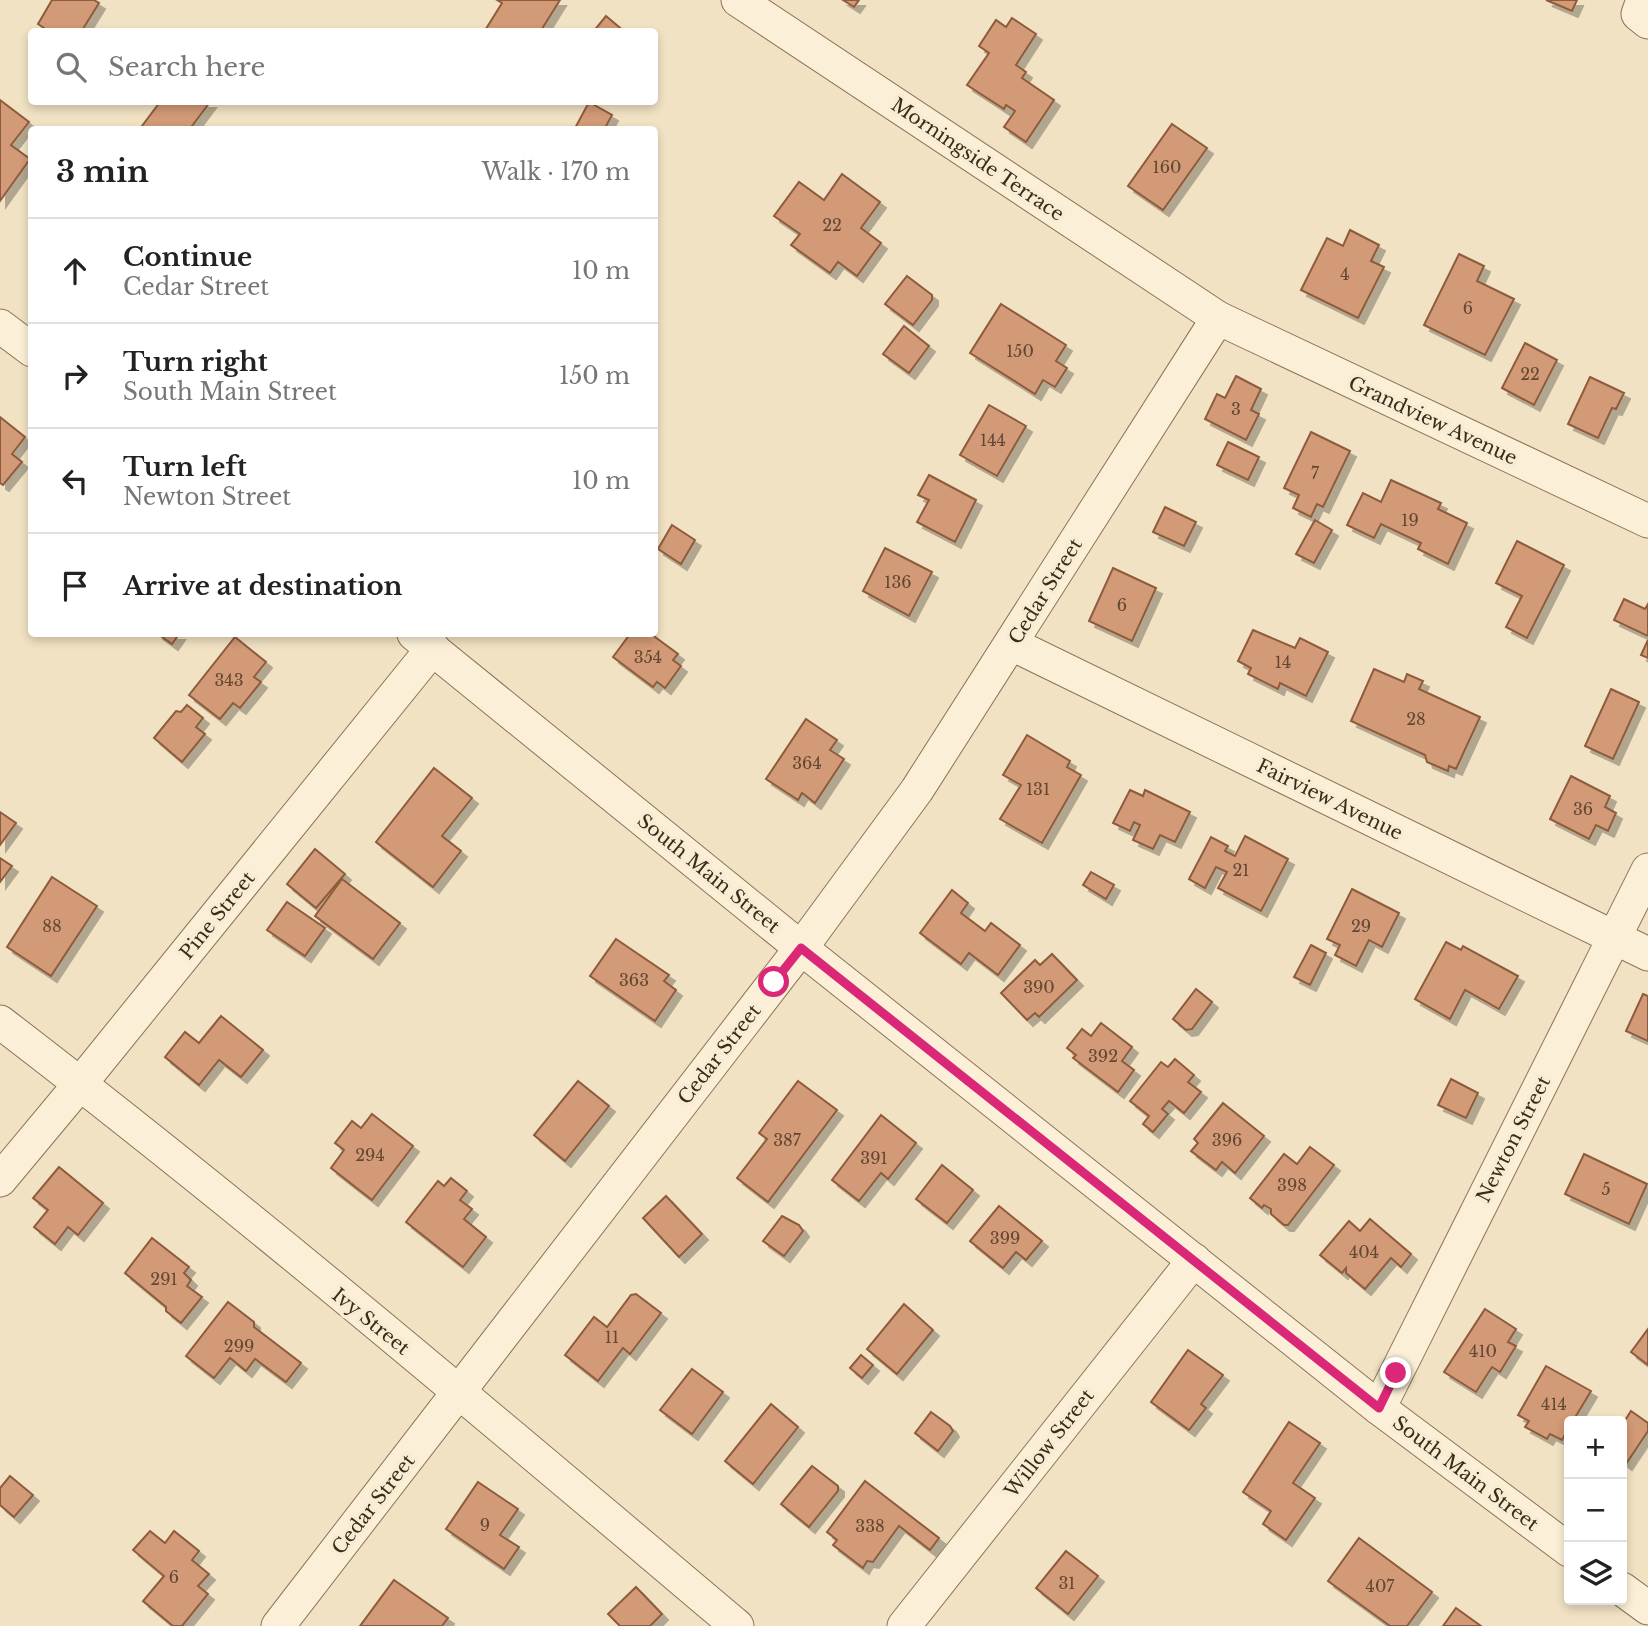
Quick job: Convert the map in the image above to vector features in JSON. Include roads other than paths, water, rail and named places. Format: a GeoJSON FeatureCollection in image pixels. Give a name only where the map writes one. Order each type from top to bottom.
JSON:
{"type":"FeatureCollection","features":[{"type":"Feature","properties":{"kind":"street","name":"Morningside Terrace"},"geometry":{"type":"LineString","coordinates":[[738,0],[1217,318]]}},
{"type":"Feature","properties":{"kind":"street"},"geometry":{"type":"LineString","coordinates":[[1643,0],[1638,14],[1648,22]]}},
{"type":"Feature","properties":{"kind":"street","name":"Grandview Avenue"},"geometry":{"type":"LineString","coordinates":[[1217,318],[1648,521]]}},
{"type":"Feature","properties":{"kind":"street","name":"Cedar Street"},"geometry":{"type":"LineString","coordinates":[[278,1626],[801,948],[916,790],[1217,318]]}},
{"type":"Feature","properties":{"kind":"street"},"geometry":{"type":"LineString","coordinates":[[0,327],[28,347]]}},
{"type":"Feature","properties":{"kind":"street","name":"South Main Street"},"geometry":{"type":"LineString","coordinates":[[423,641],[801,948],[1379,1408],[1564,1546]]}},
{"type":"Feature","properties":{"kind":"street","name":"Pine Street"},"geometry":{"type":"LineString","coordinates":[[0,1180],[80,1084],[423,641]]}},
{"type":"Feature","properties":{"kind":"street","name":"Fairview Avenue"},"geometry":{"type":"LineString","coordinates":[[1012,643],[1648,954]]}},
{"type":"Feature","properties":{"kind":"street","name":"Newton Street"},"geometry":{"type":"LineString","coordinates":[[1379,1408],[1648,870]]}},
{"type":"Feature","properties":{"kind":"street","name":"Ivy Street"},"geometry":{"type":"LineString","coordinates":[[0,1023],[80,1084],[459,1392],[737,1626]]}},
{"type":"Feature","properties":{"kind":"street","name":"Willow Street"},"geometry":{"type":"LineString","coordinates":[[904,1626],[1194,1261]]}},
{"type":"Feature","properties":{"kind":"street"},"geometry":{"type":"LineString","coordinates":[[1627,1593],[1648,1608]]}}]}
